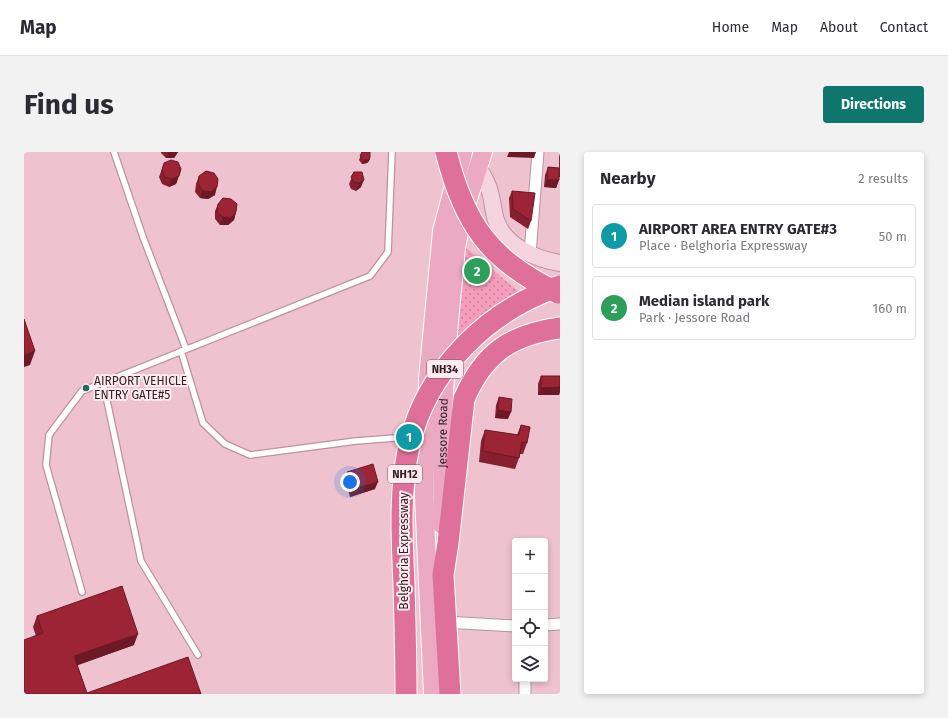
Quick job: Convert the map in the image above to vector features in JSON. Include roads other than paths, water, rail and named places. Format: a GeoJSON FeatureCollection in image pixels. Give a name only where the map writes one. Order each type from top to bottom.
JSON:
{"type":"FeatureCollection","features":[{"type":"Feature","properties":{"kind":"highway"},"geometry":{"type":"LineString","coordinates":[[456,156],[455,188],[476,229],[488,245],[519,272],[538,284],[560,294]]}},
{"type":"Feature","properties":{"kind":"highway","name":"Belghoria Expressway"},"geometry":{"type":"LineString","coordinates":[[406,694],[402,523],[404,477],[417,420],[432,390],[453,359],[470,340],[508,310],[540,293],[560,286]]}},
{"type":"Feature","properties":{"kind":"highway"},"geometry":{"type":"LineString","coordinates":[[443,576],[448,543],[461,415],[464,400],[472,381],[484,363],[497,351],[524,337],[560,328]]}},
{"type":"Feature","properties":{"kind":"highway","name":"Jessore Road"},"geometry":{"type":"LineString","coordinates":[[443,576],[450,694]]}},
{"type":"Feature","properties":{"kind":"main road"},"geometry":{"type":"LineString","coordinates":[[433,694],[424,495],[428,386],[442,231],[456,156]]}},
{"type":"Feature","properties":{"kind":"main road","name":"Jessore Road"},"geometry":{"type":"LineString","coordinates":[[443,576],[442,440],[446,354],[456,248],[461,222],[481,159]]}},
{"type":"Feature","properties":{"kind":"street"},"geometry":{"type":"LineString","coordinates":[[530,254],[538,152]]}},
{"type":"Feature","properties":{"kind":"street"},"geometry":{"type":"LineString","coordinates":[[456,156],[481,159],[497,224],[506,236],[516,246],[530,254],[560,263]]}},
{"type":"Feature","properties":{"kind":"street"},"geometry":{"type":"LineString","coordinates":[[445,622],[512,626]]}},
{"type":"Feature","properties":{"kind":"street"},"geometry":{"type":"LineString","coordinates":[[548,626],[560,624]]}},
{"type":"Feature","properties":{"kind":"street"},"geometry":{"type":"LineString","coordinates":[[525,682],[525,694]]}},
{"type":"Feature","properties":{"kind":"lane"},"geometry":{"type":"LineString","coordinates":[[114,152],[184,350],[203,424],[225,444],[250,455],[356,440],[412,437]]}},
{"type":"Feature","properties":{"kind":"lane"},"geometry":{"type":"LineString","coordinates":[[82,592],[46,465],[49,435],[82,391],[370,276],[388,252],[392,152]]}},
{"type":"Feature","properties":{"kind":"lane"},"geometry":{"type":"LineString","coordinates":[[103,382],[141,561],[198,655]]}},
{"type":"Feature","properties":{"kind":"place","name":"Median island park"},"geometry":{"type":"Point","coordinates":[477,271]}},
{"type":"Feature","properties":{"kind":"place","name":"AIRPORT VEHICLE ENTRY GATE#5"},"geometry":{"type":"Point","coordinates":[86,388]}},
{"type":"Feature","properties":{"kind":"place","name":"AIRPORT AREA ENTRY GATE#3"},"geometry":{"type":"Point","coordinates":[409,437]}}]}
